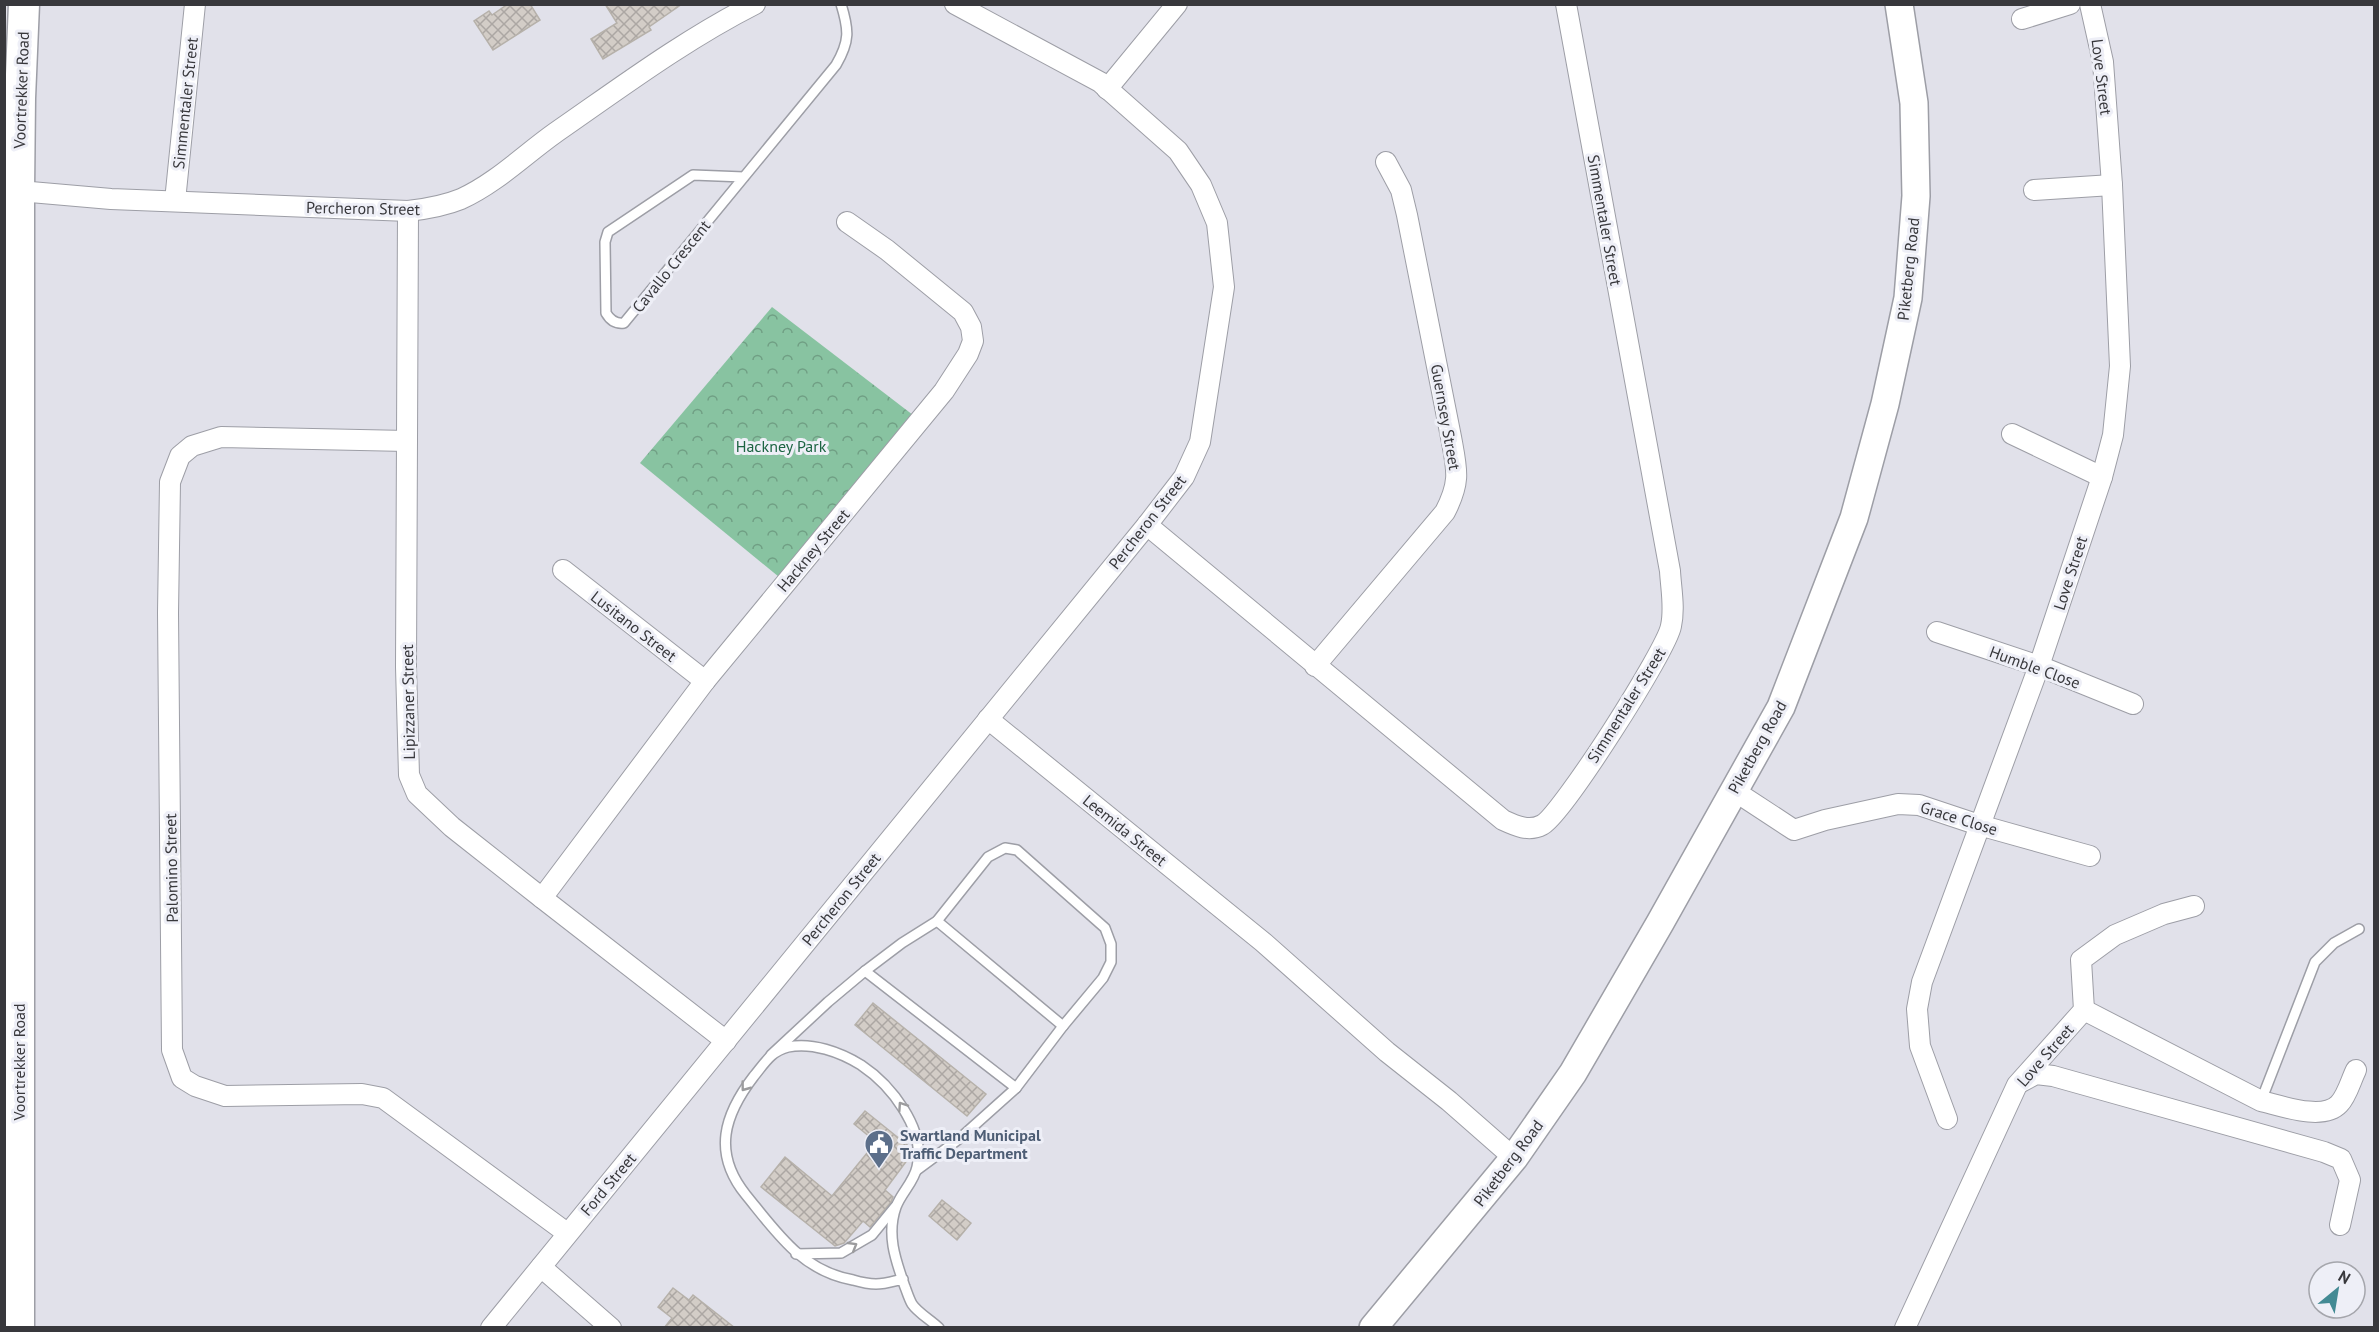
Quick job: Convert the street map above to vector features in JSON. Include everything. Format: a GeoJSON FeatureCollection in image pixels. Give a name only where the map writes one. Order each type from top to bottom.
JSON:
{"type":"FeatureCollection","features":[{"type":"Feature","properties":{"kind":"main road","name":"Voortrekker Road"},"geometry":{"type":"LineString","coordinates":[[19,1328],[12,956],[11,575],[20,98],[24,4]]}},
{"type":"Feature","properties":{"kind":"street","name":"Simmentaler Street"},"geometry":{"type":"LineString","coordinates":[[175,201],[195,4]]}},
{"type":"Feature","properties":{"kind":"street","name":"Percheron Street"},"geometry":{"type":"LineString","coordinates":[[19,191],[111,199],[408,212],[433,208],[460,200],[487,184],[543,142],[694,37],[755,4]]}},
{"type":"Feature","properties":{"kind":"street","name":"Percheron Street"},"geometry":{"type":"LineString","coordinates":[[726,1041],[1147,525],[1184,477],[1200,442],[1224,286],[1217,223],[1201,185],[1178,151],[1107,88],[955,4]]}},
{"type":"Feature","properties":{"kind":"street"},"geometry":{"type":"LineString","coordinates":[[1107,88],[1177,4]]}},
{"type":"Feature","properties":{"kind":"street","name":"Simmentaler Street"},"geometry":{"type":"LineString","coordinates":[[1147,525],[1503,820],[1527,828],[1540,827],[1551,820],[1574,789],[1658,658],[1671,627],[1672,602],[1670,571],[1566,4]]}},
{"type":"Feature","properties":{"kind":"street","name":"Piketberg Road"},"geometry":{"type":"LineString","coordinates":[[1373,1328],[1514,1158],[1573,1073],[1781,707],[1854,518],[1885,404],[1906,309],[1916,184],[1914,103],[1899,4]]}},
{"type":"Feature","properties":{"kind":"street"},"geometry":{"type":"LineString","coordinates":[[2022,19],[2070,4]]}},
{"type":"Feature","properties":{"kind":"street","name":"Love Street"},"geometry":{"type":"LineString","coordinates":[[1947,1119],[1920,1046],[1917,1009],[1922,982],[2039,666],[2102,477],[2113,435],[2120,366],[2112,185],[2103,62],[2090,4]]}},
{"type":"Feature","properties":{"kind":"street","name":"Guernsey Street"},"geometry":{"type":"LineString","coordinates":[[1315,666],[1445,512],[1455,492],[1457,472],[1451,437],[1407,215],[1401,190],[1386,162]]}},
{"type":"Feature","properties":{"kind":"street"},"geometry":{"type":"LineString","coordinates":[[2034,190],[2112,185]]}},
{"type":"Feature","properties":{"kind":"street","name":"Lipizzaner Street"},"geometry":{"type":"LineString","coordinates":[[408,212],[406,667],[409,775],[417,795],[452,827],[726,1041]]}},
{"type":"Feature","properties":{"kind":"street","name":"Hackney Street"},"geometry":{"type":"LineString","coordinates":[[542,898],[705,681],[944,391],[968,354],[973,342],[971,327],[963,312],[949,298],[847,222]]}},
{"type":"Feature","properties":{"kind":"street"},"geometry":{"type":"LineString","coordinates":[[2012,435],[2102,477]]}},
{"type":"Feature","properties":{"kind":"street","name":"Palomino Street"},"geometry":{"type":"LineString","coordinates":[[407,441],[221,437],[192,446],[180,456],[170,482],[168,613],[172,1050],[182,1078],[195,1086],[225,1096],[362,1094],[383,1098],[567,1233]]}},
{"type":"Feature","properties":{"kind":"street","name":"Lusitano Street"},"geometry":{"type":"LineString","coordinates":[[564,570],[705,681]]}},
{"type":"Feature","properties":{"kind":"street","name":"Humble Close"},"geometry":{"type":"LineString","coordinates":[[1937,632],[2039,666],[2133,704]]}},
{"type":"Feature","properties":{"kind":"street","name":"Leemida Street"},"geometry":{"type":"LineString","coordinates":[[988,719],[1263,942],[1387,1052],[1449,1101],[1514,1158]]}},
{"type":"Feature","properties":{"kind":"street","name":"Grace Close"},"geometry":{"type":"LineString","coordinates":[[1733,790],[1794,830],[1825,820],[1898,804],[1919,805],[1979,825],[2090,856]]}},
{"type":"Feature","properties":{"kind":"street","name":"Love Street"},"geometry":{"type":"LineString","coordinates":[[1905,1328],[2017,1085],[2084,1010],[2080,960],[2115,935],[2164,914],[2194,906]]}},
{"type":"Feature","properties":{"kind":"street"},"geometry":{"type":"LineString","coordinates":[[2084,1010],[2261,1101],[2289,1108],[2320,1112],[2332,1110],[2341,1102],[2356,1070]]}},
{"type":"Feature","properties":{"kind":"street","name":"Ford Street"},"geometry":{"type":"LineString","coordinates":[[491,1328],[726,1041]]}},
{"type":"Feature","properties":{"kind":"street"},"geometry":{"type":"LineString","coordinates":[[2017,1085],[2036,1074],[2052,1076],[2184,1111],[2341,1159],[2350,1180],[2340,1225]]}},
{"type":"Feature","properties":{"kind":"street"},"geometry":{"type":"LineString","coordinates":[[541,1267],[611,1328]]}},
{"type":"Feature","properties":{"kind":"lane","name":"Cavallo Crescent"},"geometry":{"type":"LineString","coordinates":[[744,177],[693,175],[608,231],[604,242],[606,312],[609,317],[620,324],[624,323],[744,177],[836,65],[848,40],[842,4]]}},
{"type":"Feature","properties":{"kind":"lane"},"geometry":{"type":"LineString","coordinates":[[796,1254],[841,1253],[872,1235],[897,1206],[917,1170],[959,1139],[1016,1088],[1103,978],[1112,962],[1111,944],[1105,928],[1017,850],[1005,848],[988,858],[937,921],[902,943],[865,972],[828,1002],[771,1055],[741,1093],[727,1121],[726,1145],[731,1169],[742,1191],[796,1254],[827,1274],[849,1280],[875,1284],[903,1279]]}},
{"type":"Feature","properties":{"kind":"lane"},"geometry":{"type":"LineString","coordinates":[[937,921],[1063,1026]]}},
{"type":"Feature","properties":{"kind":"lane"},"geometry":{"type":"LineString","coordinates":[[2261,1101],[2315,962],[2334,942],[2359,929]]}},
{"type":"Feature","properties":{"kind":"lane"},"geometry":{"type":"LineString","coordinates":[[865,972],[1016,1088]]}},
{"type":"Feature","properties":{"kind":"lane"},"geometry":{"type":"LineString","coordinates":[[771,1055],[789,1047],[806,1046],[829,1050],[862,1066],[897,1099],[910,1119],[916,1139],[917,1170]]}},
{"type":"Feature","properties":{"kind":"lane"},"geometry":{"type":"LineString","coordinates":[[897,1206],[892,1224],[892,1238],[903,1279],[912,1303],[939,1328]]}},
{"type":"Feature","properties":{"kind":"green space","name":"Hackney Park"},"geometry":{"type":"Polygon","coordinates":[[[772,307],[926,425],[790,586],[640,463],[772,307]]]}},
{"type":"Feature","properties":{"kind":"building"},"geometry":{"type":"Polygon","coordinates":[[[508,4],[530,4],[540,20],[493,50],[474,21],[489,11],[492,15],[508,4]]]}},
{"type":"Feature","properties":{"kind":"building"},"geometry":{"type":"Polygon","coordinates":[[[605,4],[682,4],[649,27],[651,30],[603,59],[591,39],[617,23],[605,4]]]}},
{"type":"Feature","properties":{"kind":"building"},"geometry":{"type":"Polygon","coordinates":[[[873,1003],[986,1094],[967,1116],[855,1025],[873,1003]]]}},
{"type":"Feature","properties":{"kind":"building"},"geometry":{"type":"Polygon","coordinates":[[[865,1111],[911,1148],[911,1155],[885,1190],[893,1197],[891,1202],[870,1227],[863,1221],[844,1243],[835,1246],[761,1187],[785,1157],[832,1196],[876,1142],[854,1124],[865,1111]]]}},
{"type":"Feature","properties":{"kind":"building"},"geometry":{"type":"Polygon","coordinates":[[[942,1200],[971,1223],[957,1240],[929,1216],[942,1200]]]}},
{"type":"Feature","properties":{"kind":"building"},"geometry":{"type":"Polygon","coordinates":[[[673,1288],[689,1300],[693,1295],[735,1328],[664,1328],[672,1318],[658,1307],[673,1288]]]}},
{"type":"Feature","properties":{"kind":"place","name":"Swartland Municipal Traffic Department"},"geometry":{"type":"Point","coordinates":[879,1170]}}]}
